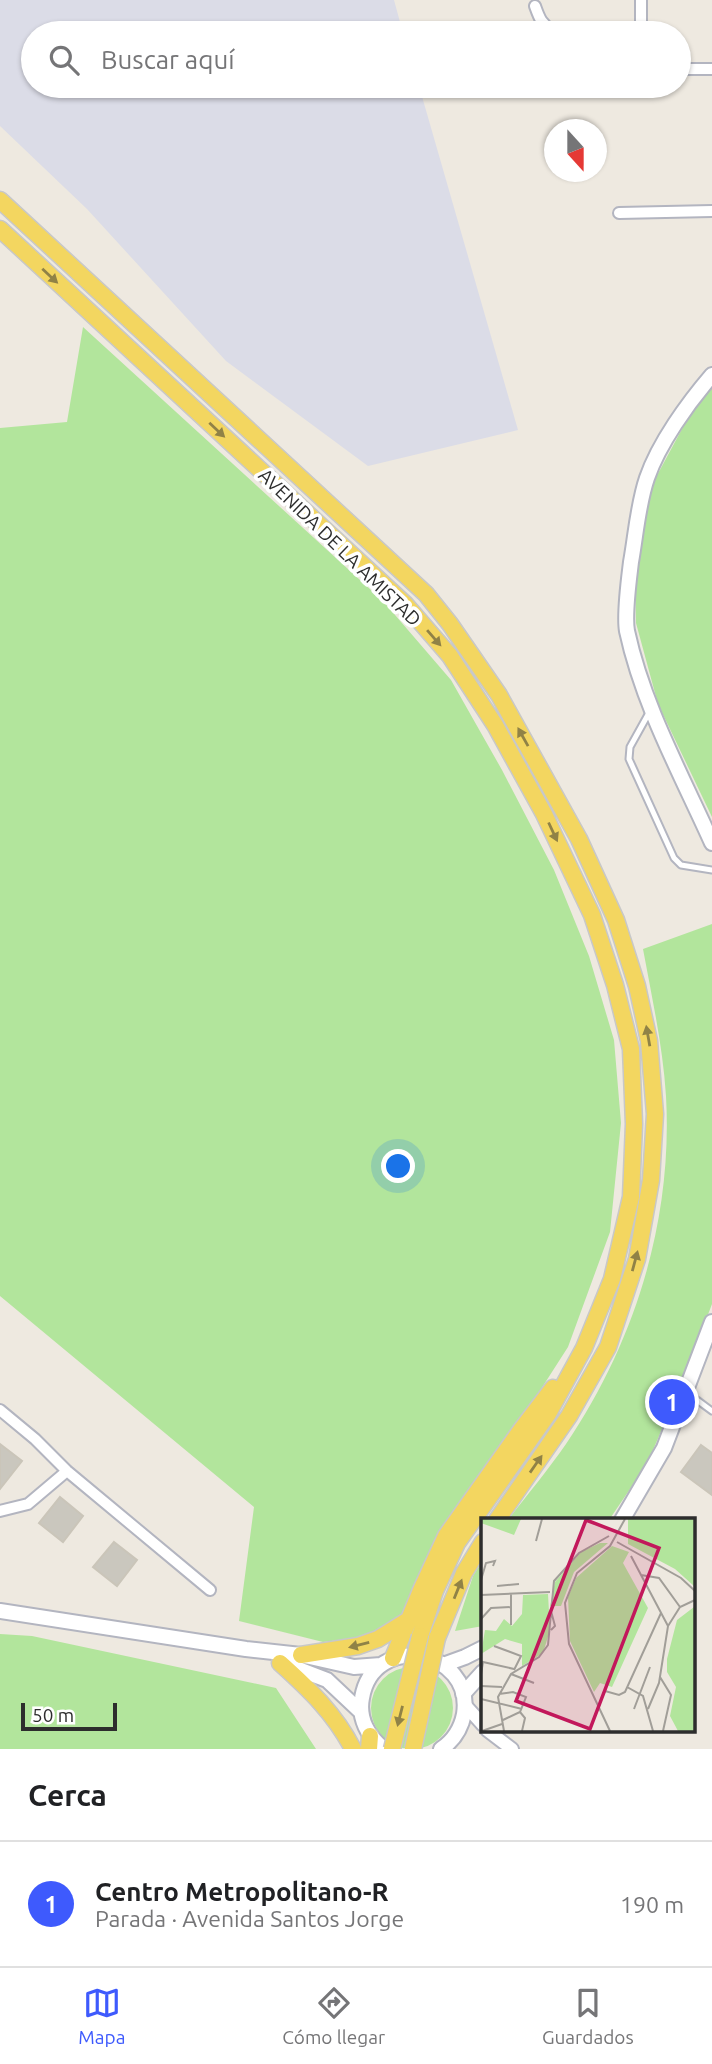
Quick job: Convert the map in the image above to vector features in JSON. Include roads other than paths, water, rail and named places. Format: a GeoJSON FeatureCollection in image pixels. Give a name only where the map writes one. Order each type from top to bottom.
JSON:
{"type":"FeatureCollection","features":[{"type":"Feature","properties":{"kind":"main road","name":"AVENIDA DE LA AMISTAD"},"geometry":{"type":"LineString","coordinates":[[0,200],[425,594],[450,624],[499,695],[579,839],[616,920],[637,986],[649,1041],[655,1114],[651,1181],[637,1259],[608,1347],[569,1416],[498,1518]]}},
{"type":"Feature","properties":{"kind":"main road","name":"AVENIDA DE LA AMISTAD"},"geometry":{"type":"LineString","coordinates":[[0,229],[405,604],[450,656],[495,725],[544,814],[592,915],[615,985],[631,1049],[634,1124],[631,1197],[612,1279],[584,1348],[548,1414],[457,1543],[435,1591],[420,1636],[392,1749]]}},
{"type":"Feature","properties":{"kind":"main road"},"geometry":{"type":"LineString","coordinates":[[712,375],[660,450],[647,478],[629,577],[626,628],[651,709],[712,843]]}},
{"type":"Feature","properties":{"kind":"main road"},"geometry":{"type":"LineString","coordinates":[[623,1518],[664,1448],[712,1322]]}},
{"type":"Feature","properties":{"kind":"main road"},"geometry":{"type":"LineString","coordinates":[[384,1749],[370,1742],[361,1712],[367,1682],[387,1662],[410,1619],[446,1536],[521,1430],[584,1348]]}},
{"type":"Feature","properties":{"kind":"main road"},"geometry":{"type":"LineString","coordinates":[[413,1749],[437,1638],[464,1573],[481,1545]]}},
{"type":"Feature","properties":{"kind":"main road"},"geometry":{"type":"LineString","coordinates":[[0,1611],[301,1655],[354,1667],[387,1662],[407,1655],[421,1655],[443,1665],[457,1679],[464,1700],[463,1721],[445,1748]]}},
{"type":"Feature","properties":{"kind":"main road"},"geometry":{"type":"LineString","coordinates":[[301,1655],[358,1646],[378,1639],[410,1619]]}},
{"type":"Feature","properties":{"kind":"main road"},"geometry":{"type":"LineString","coordinates":[[246,1649],[327,1680],[361,1712]]}},
{"type":"Feature","properties":{"kind":"main road"},"geometry":{"type":"LineString","coordinates":[[443,1665],[481,1649]]}},
{"type":"Feature","properties":{"kind":"main road"},"geometry":{"type":"LineString","coordinates":[[280,1662],[331,1712],[353,1749]]}},
{"type":"Feature","properties":{"kind":"main road"},"geometry":{"type":"LineString","coordinates":[[464,1700],[481,1675]]}},
{"type":"Feature","properties":{"kind":"street"},"geometry":{"type":"LineString","coordinates":[[641,0],[641,21]]}},
{"type":"Feature","properties":{"kind":"street"},"geometry":{"type":"LineString","coordinates":[[535,6],[541,21]]}},
{"type":"Feature","properties":{"kind":"street"},"geometry":{"type":"LineString","coordinates":[[691,69],[712,69]]}},
{"type":"Feature","properties":{"kind":"street"},"geometry":{"type":"LineString","coordinates":[[619,214],[712,211]]}},
{"type":"Feature","properties":{"kind":"street"},"geometry":{"type":"LineString","coordinates":[[0,1410],[35,1439],[67,1471],[210,1590]]}},
{"type":"Feature","properties":{"kind":"street"},"geometry":{"type":"LineString","coordinates":[[0,1511],[28,1504],[67,1471]]}},
{"type":"Feature","properties":{"kind":"street"},"geometry":{"type":"LineString","coordinates":[[464,1700],[481,1722]]}},
{"type":"Feature","properties":{"kind":"street"},"geometry":{"type":"LineString","coordinates":[[488,1731],[512,1749]]}},
{"type":"Feature","properties":{"kind":"lane"},"geometry":{"type":"LineString","coordinates":[[651,709],[630,747],[629,759],[674,858],[681,865],[712,870]]}},
{"type":"Feature","properties":{"kind":"lane"},"geometry":{"type":"LineString","coordinates":[[685,1394],[712,1411]]}},
{"type":"Feature","properties":{"kind":"place","name":"Centro Metropolitano-R"},"geometry":{"type":"Point","coordinates":[672,1402]}}]}
